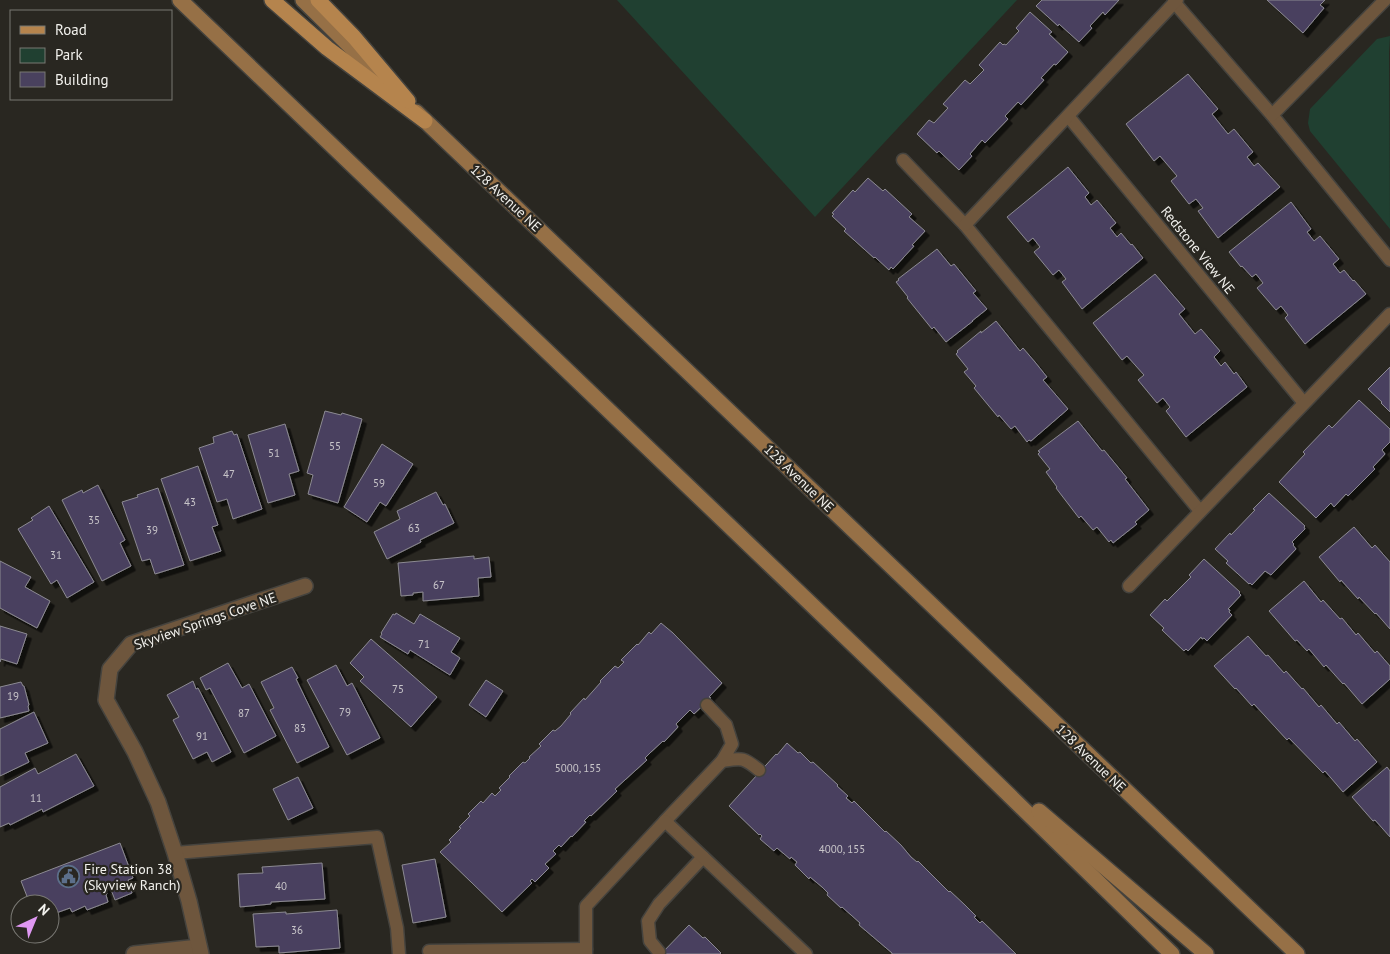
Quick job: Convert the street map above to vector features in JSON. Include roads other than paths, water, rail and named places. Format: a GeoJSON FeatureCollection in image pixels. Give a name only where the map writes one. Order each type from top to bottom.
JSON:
{"type":"FeatureCollection","features":[{"type":"Feature","properties":{"kind":"main road"},"geometry":{"type":"LineString","coordinates":[[180,0],[930,718],[1172,954]]}},
{"type":"Feature","properties":{"kind":"main road"},"geometry":{"type":"LineString","coordinates":[[272,0],[327,48],[425,121]]}},
{"type":"Feature","properties":{"kind":"main road","name":"128 Avenue NE"},"geometry":{"type":"LineString","coordinates":[[303,0],[425,121],[1296,954]]}},
{"type":"Feature","properties":{"kind":"main road"},"geometry":{"type":"LineString","coordinates":[[318,0],[354,37],[425,121]]}},
{"type":"Feature","properties":{"kind":"main road"},"geometry":{"type":"LineString","coordinates":[[930,718],[1206,954]]}},
{"type":"Feature","properties":{"kind":"street","name":"Skyview Springs Cove NE"},"geometry":{"type":"LineString","coordinates":[[200,951],[176,852],[154,794],[135,752],[106,700],[110,669],[131,644],[305,586]]}},
{"type":"Feature","properties":{"kind":"street"},"geometry":{"type":"LineString","coordinates":[[134,954],[200,951]]}},
{"type":"Feature","properties":{"kind":"lane"},"geometry":{"type":"LineString","coordinates":[[1272,115],[1385,0]]}},
{"type":"Feature","properties":{"kind":"lane"},"geometry":{"type":"LineString","coordinates":[[966,225],[1175,1],[1272,115],[1390,260]]}},
{"type":"Feature","properties":{"kind":"lane","name":"Redstone View NE"},"geometry":{"type":"LineString","coordinates":[[1068,116],[1304,403]]}},
{"type":"Feature","properties":{"kind":"lane"},"geometry":{"type":"LineString","coordinates":[[903,160],[966,225],[1200,512]]}},
{"type":"Feature","properties":{"kind":"lane"},"geometry":{"type":"LineString","coordinates":[[1129,586],[1390,314]]}},
{"type":"Feature","properties":{"kind":"lane"},"geometry":{"type":"LineString","coordinates":[[429,951],[586,952],[586,906],[722,761],[732,744],[726,725],[707,705]]}},
{"type":"Feature","properties":{"kind":"lane"},"geometry":{"type":"LineString","coordinates":[[722,761],[738,758],[747,760],[759,770]]}},
{"type":"Feature","properties":{"kind":"lane"},"geometry":{"type":"LineString","coordinates":[[665,821],[806,954]]}},
{"type":"Feature","properties":{"kind":"lane"},"geometry":{"type":"LineString","coordinates":[[176,852],[377,837],[397,928],[400,954]]}},
{"type":"Feature","properties":{"kind":"lane"},"geometry":{"type":"LineString","coordinates":[[659,952],[650,941],[648,921],[660,904],[703,857]]}},
{"type":"Feature","properties":{"kind":"place","name":"Fire Station 38 (Skyview Ranch)"},"geometry":{"type":"Point","coordinates":[68,877]}}]}
